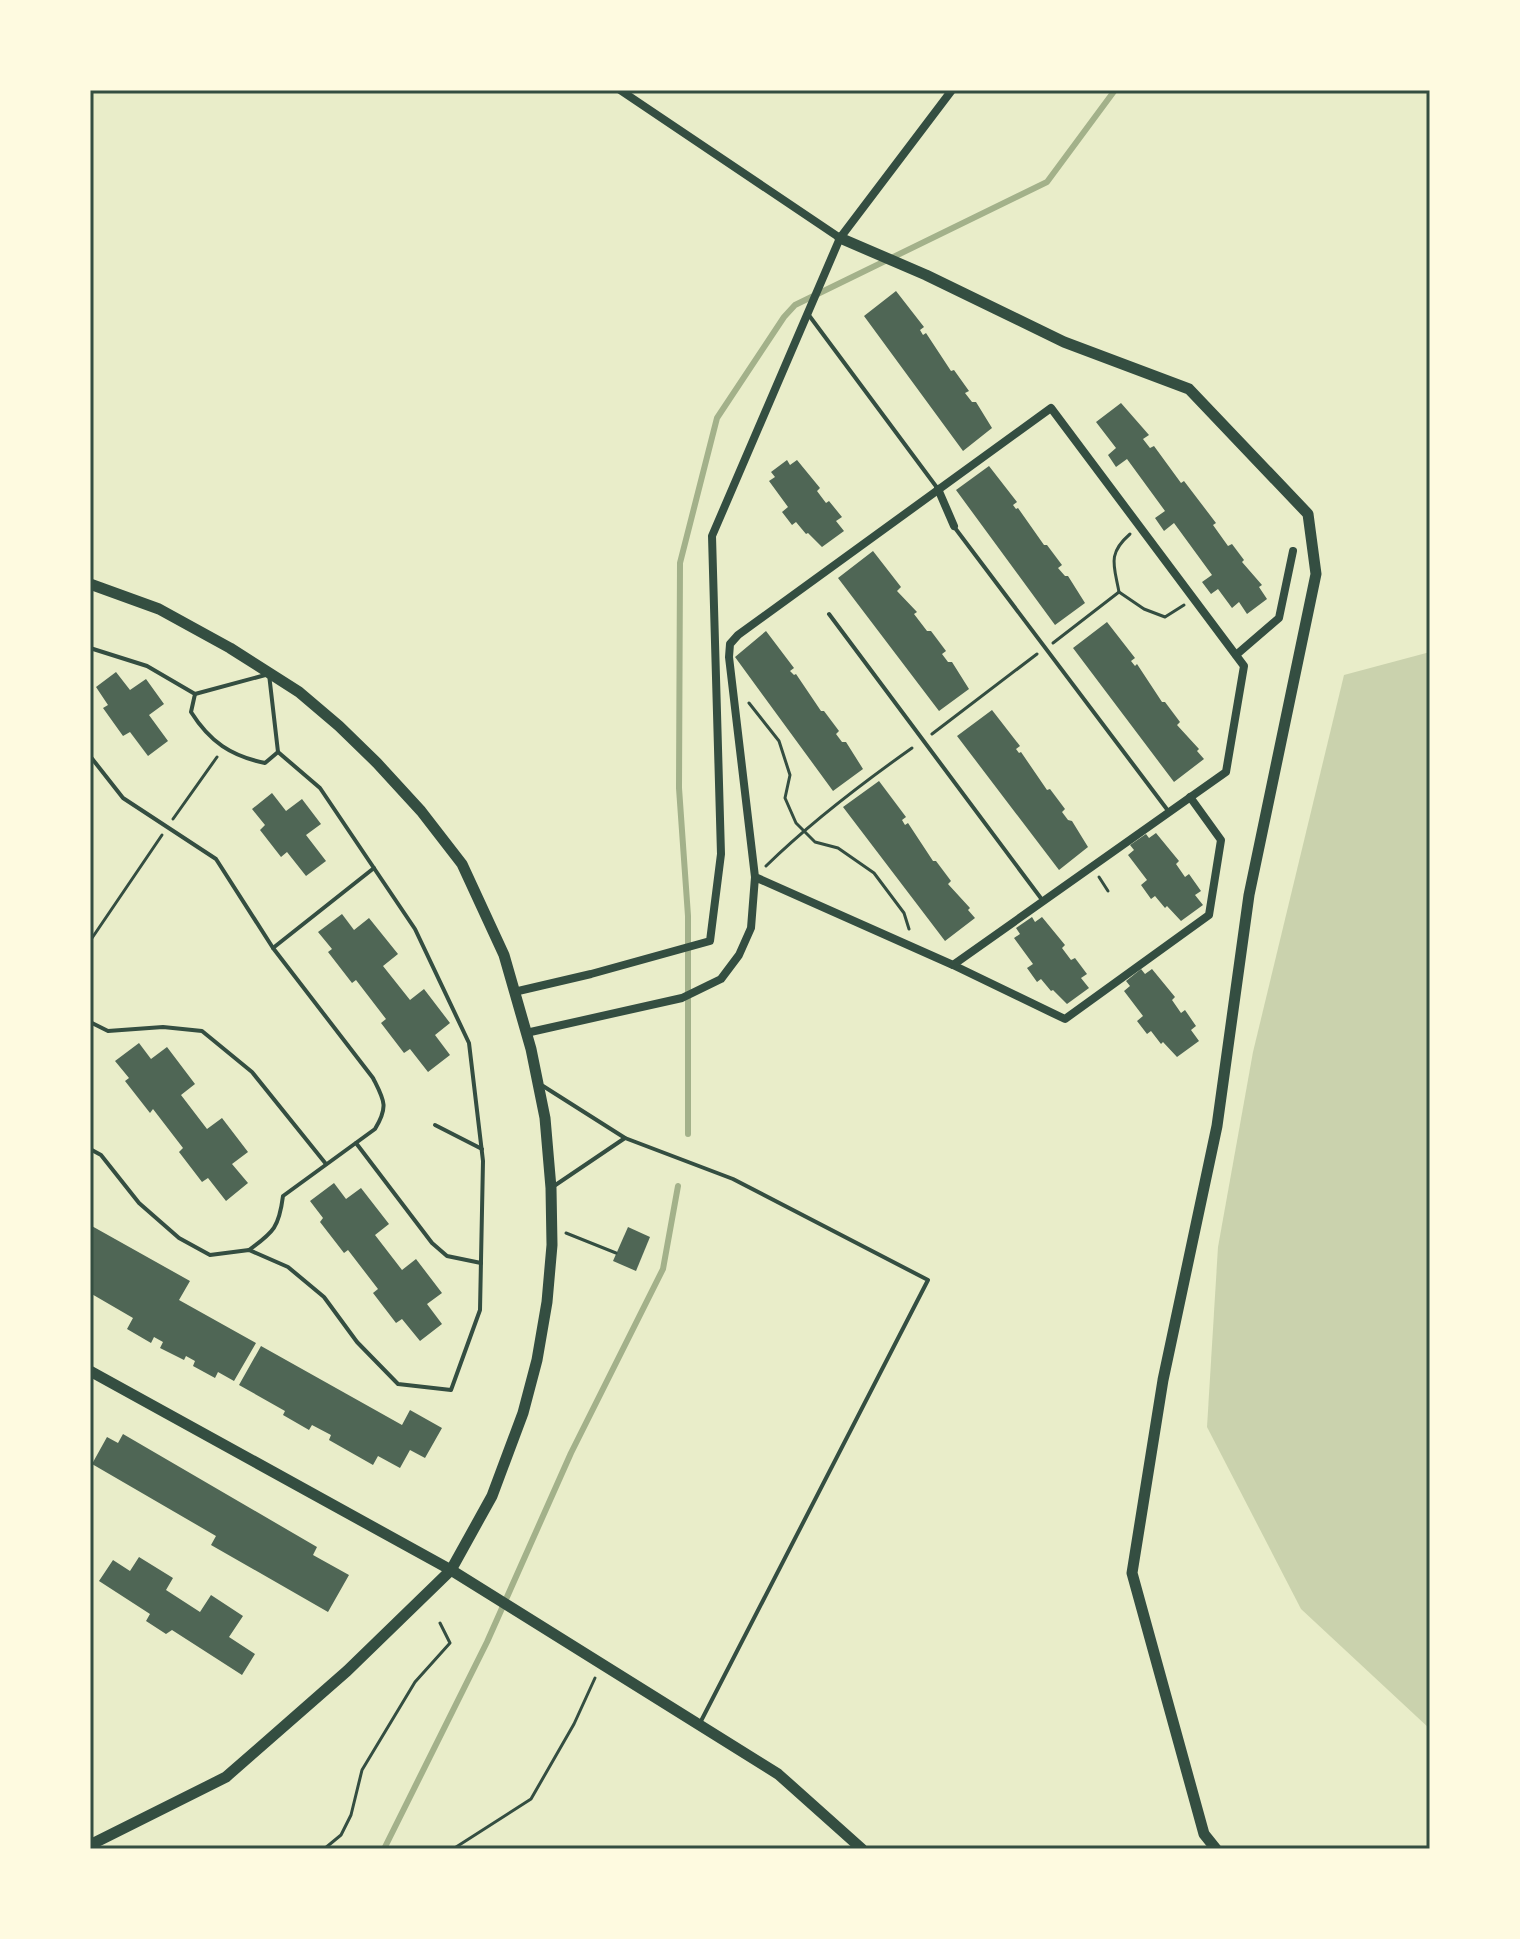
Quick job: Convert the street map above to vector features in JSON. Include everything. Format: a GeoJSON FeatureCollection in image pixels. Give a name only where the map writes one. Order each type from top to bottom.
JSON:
{"type":"FeatureCollection","features":[{"type":"Feature","properties":{"kind":"street"},"geometry":{"type":"LineString","coordinates":[[620,90],[840,238],[926,275],[1064,342],[1189,389],[1308,514],[1316,574],[1249,895],[1217,1126],[1163,1380],[1132,1573],[1204,1834],[1216,1849]]}},
{"type":"Feature","properties":{"kind":"street"},"geometry":{"type":"LineString","coordinates":[[514,992],[710,941],[721,854],[712,536],[840,238],[952,90]]}},
{"type":"Feature","properties":{"kind":"street"},"geometry":{"type":"LineString","coordinates":[[526,1033],[682,998],[721,979],[739,955],[751,928],[755,877],[730,644],[751,625],[1051,408],[1244,666],[1226,772],[953,965]]}},
{"type":"Feature","properties":{"kind":"street"},"geometry":{"type":"LineString","coordinates":[[938,489],[954,526]]}},
{"type":"Feature","properties":{"kind":"street"},"geometry":{"type":"LineString","coordinates":[[1236,655],[1279,618],[1293,551]]}},
{"type":"Feature","properties":{"kind":"street"},"geometry":{"type":"LineString","coordinates":[[90,584],[159,609],[299,692],[349,735],[421,811],[462,864],[504,955],[526,1033],[545,1118],[551,1188],[547,1302],[537,1360],[523,1413],[492,1496],[451,1570],[347,1671],[226,1777],[90,1845]]}},
{"type":"Feature","properties":{"kind":"street"},"geometry":{"type":"LineString","coordinates":[[755,877],[953,965],[1065,1019],[1209,915],[1221,840],[1190,797]]}},
{"type":"Feature","properties":{"kind":"street"},"geometry":{"type":"LineString","coordinates":[[90,1371],[474,1584],[778,1774],[862,1849]]}},
{"type":"Feature","properties":{"kind":"lane"},"geometry":{"type":"LineString","coordinates":[[807,312],[938,489]]}},
{"type":"Feature","properties":{"kind":"lane"},"geometry":{"type":"LineString","coordinates":[[954,526],[1169,812]]}},
{"type":"Feature","properties":{"kind":"lane"},"geometry":{"type":"LineString","coordinates":[[829,614],[1043,901]]}},
{"type":"Feature","properties":{"kind":"lane"},"geometry":{"type":"LineString","coordinates":[[90,648],[147,666],[195,694],[269,674],[278,752],[320,788],[415,929],[469,1043],[482,1149],[480,1310],[451,1390],[398,1384],[357,1342],[324,1297],[288,1267],[249,1250]]}},
{"type":"Feature","properties":{"kind":"lane"},"geometry":{"type":"LineString","coordinates":[[195,694],[191,712],[203,731],[223,749],[244,759],[265,763],[278,752]]}},
{"type":"Feature","properties":{"kind":"lane"},"geometry":{"type":"LineString","coordinates":[[90,756],[123,798],[216,859],[273,948],[373,1078],[384,1100],[384,1114],[375,1129],[283,1196],[281,1215],[274,1232],[249,1250],[210,1255],[179,1238],[139,1203],[101,1155],[90,1149]]}},
{"type":"Feature","properties":{"kind":"lane"},"geometry":{"type":"LineString","coordinates":[[273,948],[374,868]]}},
{"type":"Feature","properties":{"kind":"lane"},"geometry":{"type":"LineString","coordinates":[[90,1022],[108,1031],[163,1027],[202,1031],[252,1072],[326,1164]]}},
{"type":"Feature","properties":{"kind":"lane"},"geometry":{"type":"LineString","coordinates":[[538,1084],[625,1138],[733,1179],[928,1280],[699,1725]]}},
{"type":"Feature","properties":{"kind":"lane"},"geometry":{"type":"LineString","coordinates":[[435,1125],[482,1149]]}},
{"type":"Feature","properties":{"kind":"lane"},"geometry":{"type":"LineString","coordinates":[[551,1188],[625,1138]]}},
{"type":"Feature","properties":{"kind":"lane"},"geometry":{"type":"LineString","coordinates":[[356,1143],[432,1243],[447,1256],[481,1263]]}},
{"type":"Feature","properties":{"kind":"path"},"geometry":{"type":"LineString","coordinates":[[1139,526],[1117,545],[1112,559],[1119,592],[1144,609],[1165,617],[1194,599]]}},
{"type":"Feature","properties":{"kind":"path"},"geometry":{"type":"LineString","coordinates":[[1004,680],[1119,592]]}},
{"type":"Feature","properties":{"kind":"path"},"geometry":{"type":"LineString","coordinates":[[748,702],[779,741],[790,775],[785,798],[796,823],[815,842],[838,848],[874,873],[904,913],[914,948]]}},
{"type":"Feature","properties":{"kind":"path"},"geometry":{"type":"LineString","coordinates":[[90,941],[223,749]]}},
{"type":"Feature","properties":{"kind":"path"},"geometry":{"type":"LineString","coordinates":[[755,877],[824,813]]}},
{"type":"Feature","properties":{"kind":"path"},"geometry":{"type":"LineString","coordinates":[[551,1227],[616,1253]]}},
{"type":"Feature","properties":{"kind":"path"},"geometry":{"type":"LineString","coordinates":[[324,1849],[341,1835],[351,1815],[362,1770],[415,1682],[450,1643],[440,1623]]}},
{"type":"Feature","properties":{"kind":"path"},"geometry":{"type":"LineString","coordinates":[[453,1849],[531,1799],[574,1724],[602,1664]]}},
{"type":"Feature","properties":{"kind":"green space"},"geometry":{"type":"Polygon","coordinates":[[[1430,652],[1430,1729],[1301,1609],[1207,1427],[1218,1247],[1253,1052],[1344,675],[1430,652]]]}},
{"type":"Feature","properties":{"kind":"building"},"geometry":{"type":"Polygon","coordinates":[[[896,291],[924,327],[920,330],[923,335],[926,333],[951,371],[954,370],[969,391],[965,393],[972,402],[976,402],[992,428],[963,451],[864,316],[896,291]]]}},
{"type":"Feature","properties":{"kind":"building"},"geometry":{"type":"Polygon","coordinates":[[[1121,403],[1149,435],[1143,439],[1150,448],[1154,446],[1181,483],[1184,481],[1216,523],[1213,525],[1228,546],[1232,544],[1244,560],[1242,562],[1262,585],[1259,587],[1267,599],[1247,614],[1239,602],[1232,608],[1218,589],[1211,594],[1202,582],[1212,575],[1174,523],[1164,531],[1155,518],[1165,511],[1127,459],[1116,467],[1108,455],[1116,448],[1096,422],[1121,403]]]}},
{"type":"Feature","properties":{"kind":"building"},"geometry":{"type":"Polygon","coordinates":[[[787,460],[790,465],[797,460],[820,488],[817,491],[826,503],[829,501],[842,517],[836,521],[844,531],[822,547],[796,522],[792,525],[782,512],[788,507],[769,481],[775,477],[771,472],[787,460]]]}},
{"type":"Feature","properties":{"kind":"building"},"geometry":{"type":"Polygon","coordinates":[[[989,466],[1017,502],[1013,505],[1062,565],[1058,568],[1068,576],[1085,603],[1055,625],[956,490],[989,466]]]}},
{"type":"Feature","properties":{"kind":"building"},"geometry":{"type":"Polygon","coordinates":[[[873,551],[901,587],[897,591],[946,651],[942,654],[948,662],[952,662],[969,689],[939,711],[838,578],[873,551]]]}},
{"type":"Feature","properties":{"kind":"building"},"geometry":{"type":"Polygon","coordinates":[[[1107,622],[1135,658],[1131,661],[1135,666],[1137,664],[1162,702],[1180,722],[1177,725],[1204,759],[1174,782],[1073,648],[1107,622]]]}},
{"type":"Feature","properties":{"kind":"building"},"geometry":{"type":"Polygon","coordinates":[[[766,631],[794,668],[790,671],[796,674],[839,731],[836,734],[842,742],[846,742],[863,769],[833,791],[735,657],[766,631]]]}},
{"type":"Feature","properties":{"kind":"building"},"geometry":{"type":"Polygon","coordinates":[[[116,672],[130,690],[146,679],[164,704],[149,715],[168,741],[148,756],[130,732],[123,736],[103,708],[108,705],[96,687],[116,672]]]}},
{"type":"Feature","properties":{"kind":"building"},"geometry":{"type":"Polygon","coordinates":[[[992,710],[1020,746],[1016,749],[1065,809],[1062,812],[1072,821],[1088,847],[1059,870],[957,736],[992,710]]]}},
{"type":"Feature","properties":{"kind":"building"},"geometry":{"type":"Polygon","coordinates":[[[879,781],[906,817],[902,820],[905,825],[908,823],[933,861],[951,881],[948,884],[975,918],[945,941],[843,807],[879,781]]]}},
{"type":"Feature","properties":{"kind":"building"},"geometry":{"type":"Polygon","coordinates":[[[272,793],[286,811],[302,799],[321,824],[306,835],[326,861],[306,876],[287,852],[281,857],[260,830],[265,825],[252,809],[272,793]]]}},
{"type":"Feature","properties":{"kind":"building"},"geometry":{"type":"Polygon","coordinates":[[[1156,833],[1179,861],[1176,864],[1185,877],[1189,874],[1201,891],[1195,895],[1203,905],[1181,921],[1155,896],[1151,899],[1141,885],[1147,880],[1128,855],[1134,850],[1130,845],[1146,834],[1149,838],[1156,833]]]}},
{"type":"Feature","properties":{"kind":"building"},"geometry":{"type":"Polygon","coordinates":[[[342,914],[354,930],[369,918],[398,954],[383,966],[410,1000],[424,989],[450,1023],[435,1035],[450,1055],[428,1072],[410,1049],[404,1053],[381,1023],[386,1019],[356,980],[352,983],[328,952],[332,949],[318,932],[342,914]]]}},
{"type":"Feature","properties":{"kind":"building"},"geometry":{"type":"Polygon","coordinates":[[[1032,917],[1035,922],[1042,917],[1065,945],[1062,948],[1071,960],[1075,958],[1087,974],[1081,978],[1089,988],[1067,1004],[1041,979],[1037,982],[1027,968],[1033,964],[1014,938],[1020,934],[1016,928],[1032,917]]]}},
{"type":"Feature","properties":{"kind":"building"},"geometry":{"type":"Polygon","coordinates":[[[1141,969],[1145,974],[1152,969],[1175,997],[1172,1000],[1181,1013],[1185,1010],[1196,1026],[1191,1030],[1199,1041],[1177,1057],[1151,1031],[1147,1034],[1137,1021],[1143,1016],[1124,991],[1130,986],[1126,981],[1141,969]]]}},
{"type":"Feature","properties":{"kind":"building"},"geometry":{"type":"Polygon","coordinates":[[[139,1043],[151,1059],[167,1047],[195,1084],[181,1095],[207,1129],[222,1118],[248,1152],[232,1164],[248,1183],[226,1201],[208,1178],[202,1182],[179,1152],[183,1148],[153,1109],[150,1113],[125,1081],[129,1078],[115,1061],[139,1043]]]}},
{"type":"Feature","properties":{"kind":"building"},"geometry":{"type":"Polygon","coordinates":[[[334,1183],[346,1199],[361,1188],[389,1224],[375,1235],[402,1270],[416,1259],[442,1293],[427,1304],[442,1324],[420,1341],[402,1319],[396,1323],[373,1293],[378,1289],[348,1250],[344,1253],[320,1222],[323,1218],[310,1201],[334,1183]]]}},
{"type":"Feature","properties":{"kind":"building"},"geometry":{"type":"Polygon","coordinates":[[[90,1225],[190,1281],[179,1300],[256,1343],[234,1381],[218,1372],[215,1378],[193,1366],[195,1361],[186,1356],[184,1360],[160,1348],[163,1342],[154,1337],[151,1343],[127,1329],[133,1318],[90,1293],[90,1225]]]}},
{"type":"Feature","properties":{"kind":"building"},"geometry":{"type":"Polygon","coordinates":[[[628,1227],[650,1237],[636,1271],[613,1261],[628,1227]]]}},
{"type":"Feature","properties":{"kind":"building"},"geometry":{"type":"Polygon","coordinates":[[[261,1346],[402,1425],[410,1410],[442,1428],[425,1458],[410,1450],[400,1468],[378,1456],[373,1465],[329,1440],[331,1435],[312,1425],[309,1430],[283,1415],[285,1411],[239,1385],[261,1346]]]}},
{"type":"Feature","properties":{"kind":"building"},"geometry":{"type":"Polygon","coordinates":[[[123,1434],[317,1547],[313,1555],[349,1575],[328,1612],[211,1545],[216,1536],[92,1464],[107,1437],[118,1443],[123,1434]]]}},
{"type":"Feature","properties":{"kind":"building"},"geometry":{"type":"Polygon","coordinates":[[[139,1557],[173,1578],[166,1590],[200,1612],[211,1595],[243,1616],[229,1637],[255,1654],[242,1675],[172,1630],[166,1634],[146,1621],[150,1614],[99,1581],[113,1560],[130,1571],[139,1557]]]}},
{"type":"Feature","properties":{"kind":"waterway"},"geometry":{"type":"LineString","coordinates":[[688,1134],[688,916],[679,788],[680,563],[717,418],[795,305],[1047,182],[1115,90]]}},
{"type":"Feature","properties":{"kind":"waterway"},"geometry":{"type":"LineString","coordinates":[[384,1849],[487,1642],[571,1453],[663,1269],[678,1186]]}}]}
